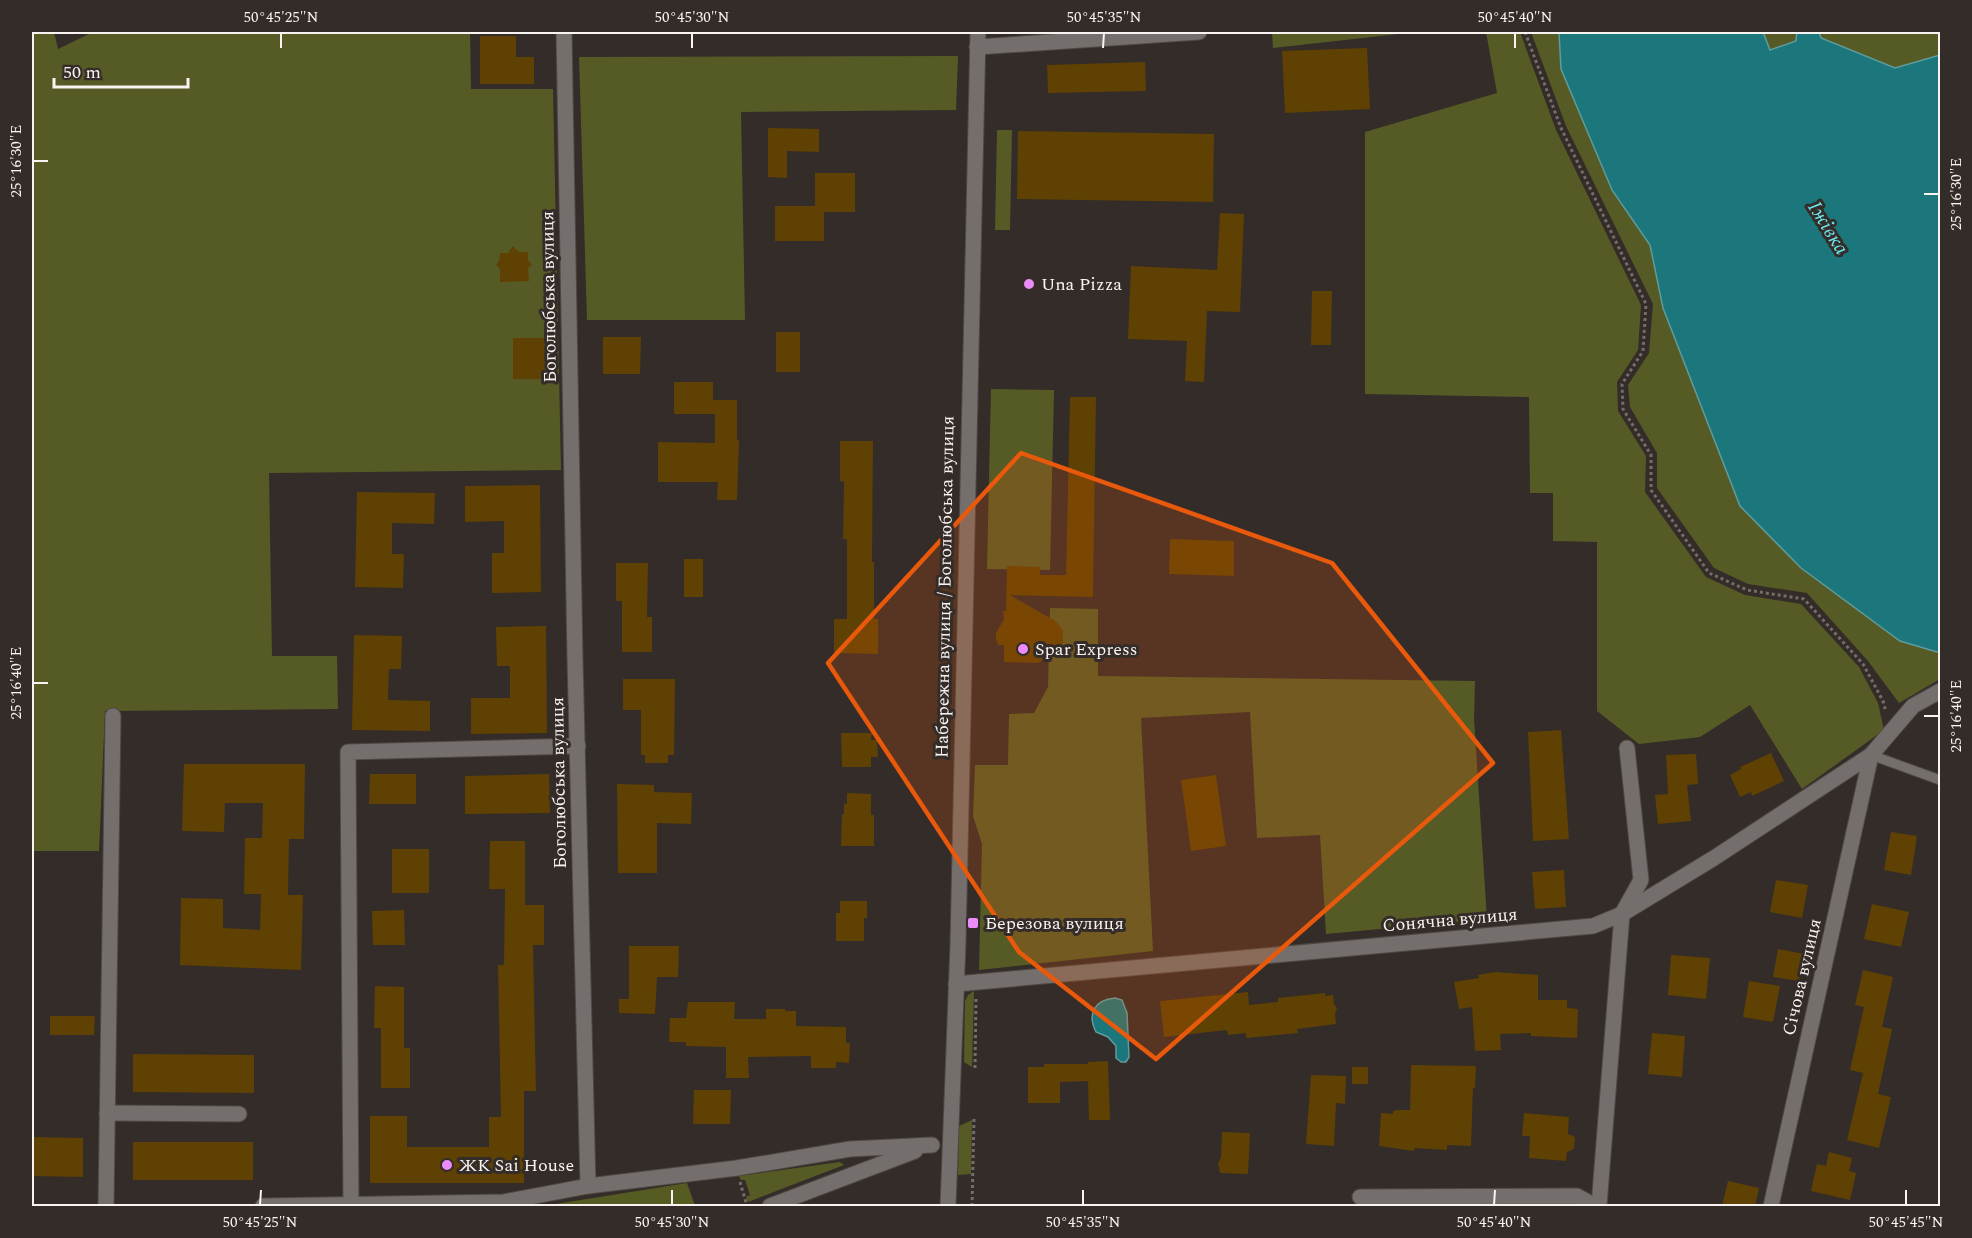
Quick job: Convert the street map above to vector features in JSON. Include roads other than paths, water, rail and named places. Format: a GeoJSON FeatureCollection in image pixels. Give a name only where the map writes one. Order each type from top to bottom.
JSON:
{"type":"FeatureCollection","features":[{"type":"Feature","properties":{"kind":"street","name":"Боголюбська вулиця"},"geometry":{"type":"LineString","coordinates":[[564,32],[588,1186]]}},
{"type":"Feature","properties":{"kind":"street"},"geometry":{"type":"LineString","coordinates":[[977,39],[1199,32]]}},
{"type":"Feature","properties":{"kind":"street","name":"Набережна вулиця / Боголюбська вулиця"},"geometry":{"type":"LineString","coordinates":[[948,1206],[956,984],[977,39]]}},
{"type":"Feature","properties":{"kind":"street","name":"Сонячна вулиця"},"geometry":{"type":"LineString","coordinates":[[956,984],[1593,926],[1622,914],[1714,858],[1871,755],[1913,706],[1941,691]]}},
{"type":"Feature","properties":{"kind":"street"},"geometry":{"type":"LineString","coordinates":[[106,1206],[113,716]]}},
{"type":"Feature","properties":{"kind":"street"},"geometry":{"type":"LineString","coordinates":[[351,1206],[348,752],[578,746]]}},
{"type":"Feature","properties":{"kind":"street"},"geometry":{"type":"LineString","coordinates":[[1360,1197],[1577,1196],[1597,1206],[1622,914],[1641,880],[1627,748]]}},
{"type":"Feature","properties":{"kind":"street","name":"Січова вулиця"},"geometry":{"type":"LineString","coordinates":[[1771,1206],[1871,755]]}},
{"type":"Feature","properties":{"kind":"street"},"geometry":{"type":"LineString","coordinates":[[107,1113],[239,1114]]}},
{"type":"Feature","properties":{"kind":"street"},"geometry":{"type":"LineString","coordinates":[[263,1206],[503,1202],[588,1186],[736,1168],[850,1149],[950,1143]]}},
{"type":"Feature","properties":{"kind":"street"},"geometry":{"type":"LineString","coordinates":[[770,1206],[932,1145]]}},
{"type":"Feature","properties":{"kind":"lane"},"geometry":{"type":"LineString","coordinates":[[1871,755],[1941,780]]}},
{"type":"Feature","properties":{"kind":"water","name":"Іжівка"},"geometry":{"type":"Polygon","coordinates":[[[1559,32],[1763,32],[1770,50],[1796,41],[1797,32],[1819,32],[1821,38],[1895,68],[1940,55],[1940,651],[1900,641],[1801,568],[1740,506],[1663,308],[1650,245],[1612,190],[1561,69],[1559,32]]]}},
{"type":"Feature","properties":{"kind":"water"},"geometry":{"type":"Polygon","coordinates":[[[1115,998],[1122,1000],[1127,1013],[1129,1057],[1126,1062],[1121,1062],[1116,1058],[1116,1046],[1108,1037],[1096,1032],[1093,1025],[1094,1009],[1097,1005],[1115,998]]]}},
{"type":"Feature","properties":{"kind":"place","name":"Una Pizza"},"geometry":{"type":"Point","coordinates":[1029,284]}},
{"type":"Feature","properties":{"kind":"place","name":"Spar Express"},"geometry":{"type":"Point","coordinates":[1023,649]}},
{"type":"Feature","properties":{"kind":"place","name":"Березова вулиця"},"geometry":{"type":"Point","coordinates":[973,923]}},
{"type":"Feature","properties":{"kind":"place","name":"ЖК Sai House"},"geometry":{"type":"Point","coordinates":[447,1165]}}]}
